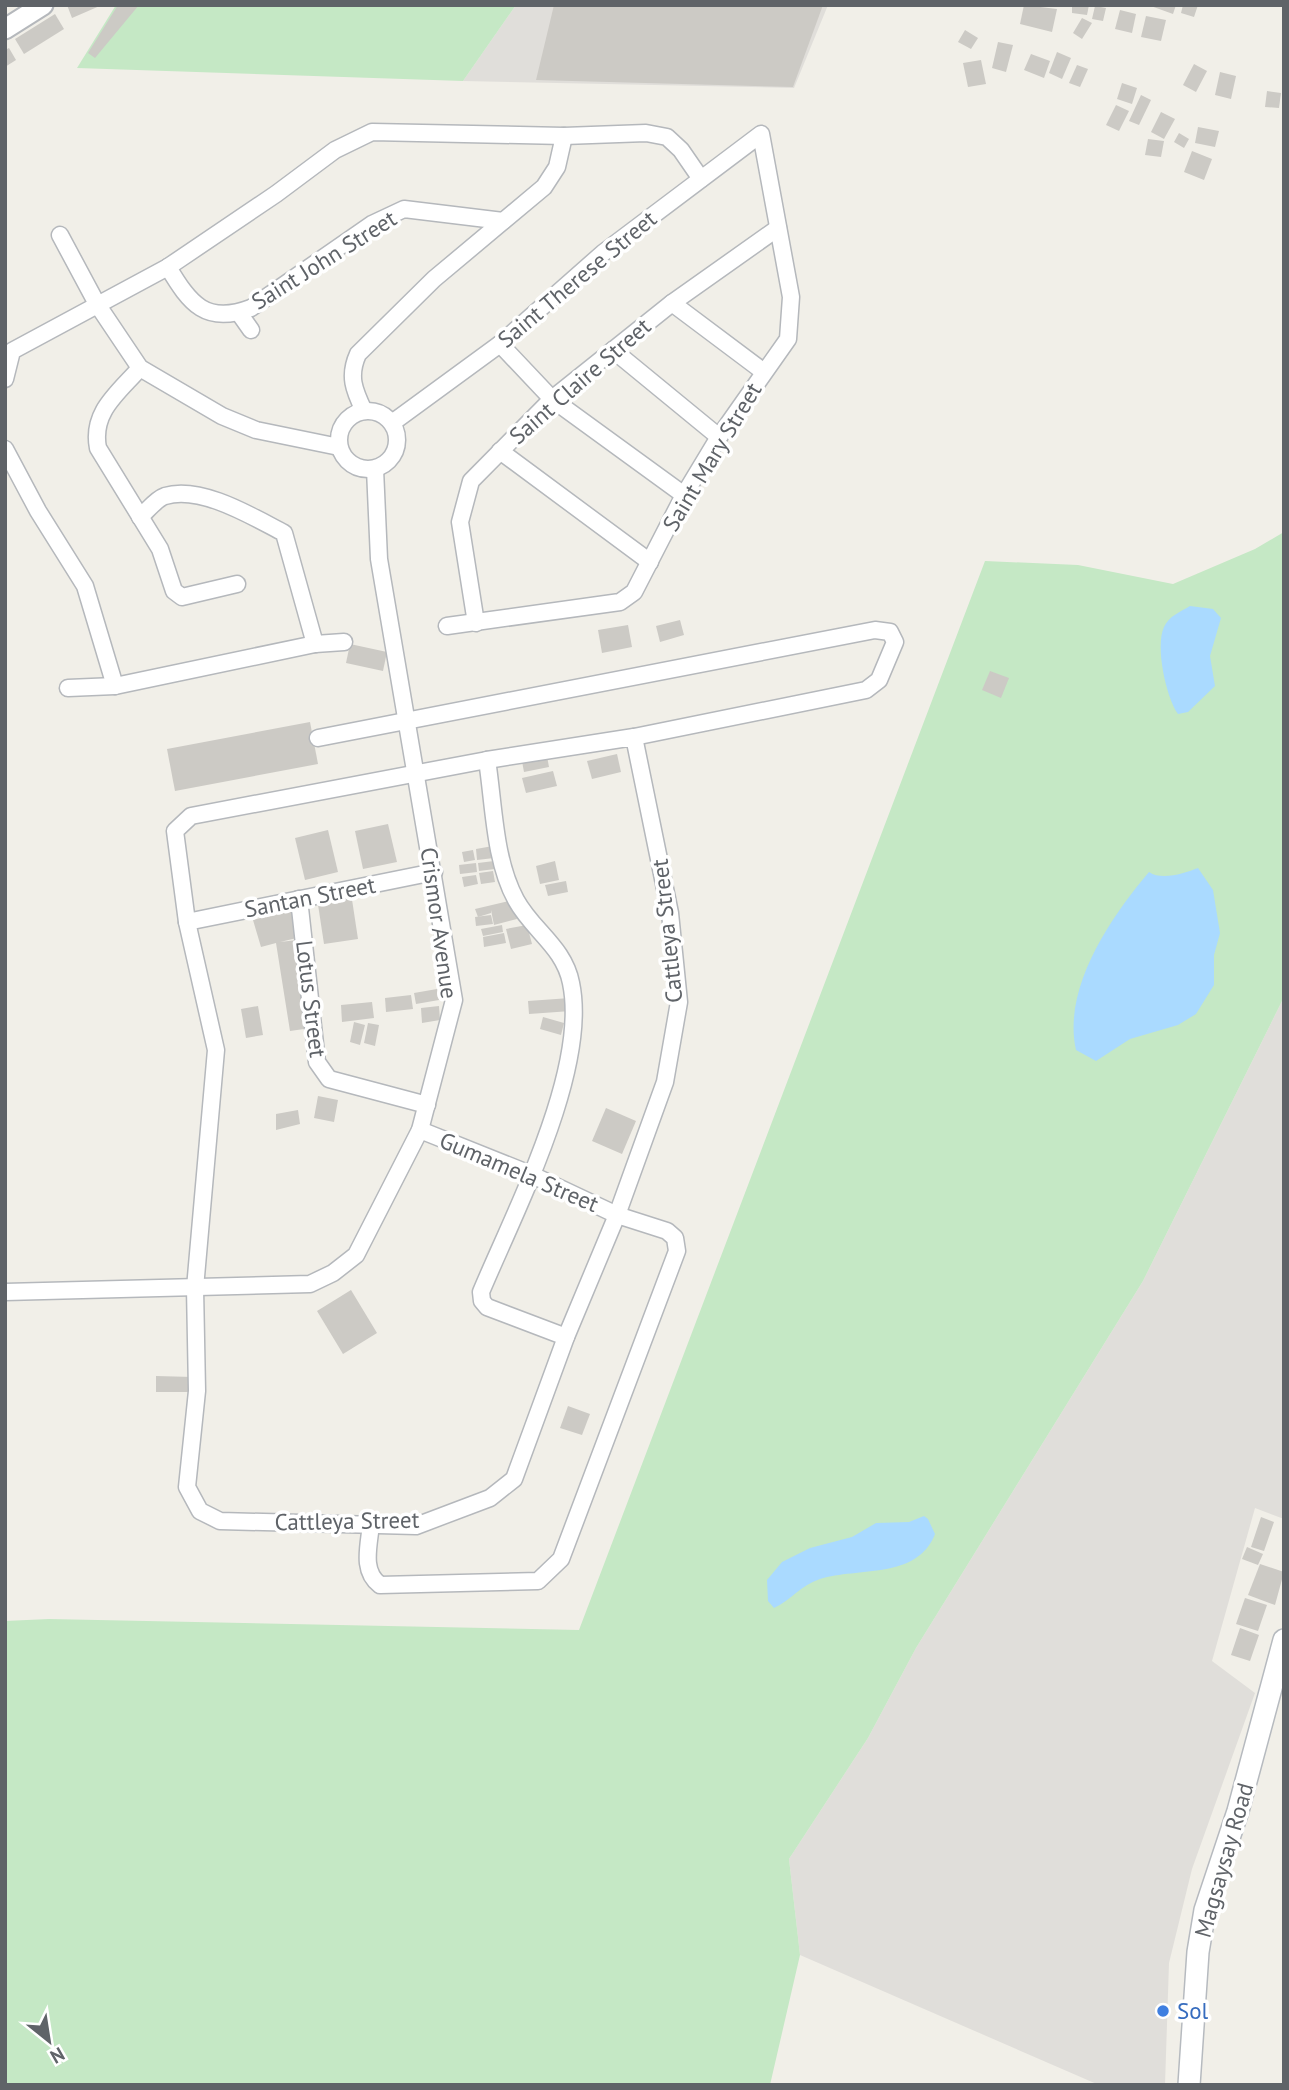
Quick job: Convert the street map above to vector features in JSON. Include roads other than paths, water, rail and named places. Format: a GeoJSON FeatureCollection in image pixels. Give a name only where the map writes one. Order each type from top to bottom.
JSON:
{"type":"FeatureCollection","features":[{"type":"Feature","properties":{"kind":"main road","name":"Magsaysay Road"},"geometry":{"type":"LineString","coordinates":[[1189,2085],[1198,1952],[1205,1910],[1238,1811],[1284,1640]]}},
{"type":"Feature","properties":{"kind":"street"},"geometry":{"type":"LineString","coordinates":[[5,29],[43,5]]}},
{"type":"Feature","properties":{"kind":"street"},"geometry":{"type":"LineString","coordinates":[[5,379],[12,351],[168,267],[335,150],[372,132],[564,136],[646,133],[667,137],[681,150],[701,179]]}},
{"type":"Feature","properties":{"kind":"street","name":"Saint Therese Street"},"geometry":{"type":"LineString","coordinates":[[392,423],[500,344],[603,253],[761,134]]}},
{"type":"Feature","properties":{"kind":"street","name":"Saint Mary Street"},"geometry":{"type":"LineString","coordinates":[[447,626],[620,602],[634,592],[684,495],[719,437],[788,339],[791,297],[761,134]]}},
{"type":"Feature","properties":{"kind":"street"},"geometry":{"type":"LineString","coordinates":[[363,411],[353,386],[352,368],[358,354],[434,279],[544,187],[557,167],[564,136]]}},
{"type":"Feature","properties":{"kind":"street","name":"Saint John Street"},"geometry":{"type":"LineString","coordinates":[[168,267],[183,293],[206,313],[229,316],[251,308],[372,224],[404,209],[503,221]]}},
{"type":"Feature","properties":{"kind":"street","name":"Saint Claire Street"},"geometry":{"type":"LineString","coordinates":[[476,623],[460,522],[471,481],[552,399],[672,303],[778,228]]}},
{"type":"Feature","properties":{"kind":"street"},"geometry":{"type":"LineString","coordinates":[[60,236],[97,304],[140,368],[222,416],[256,430],[339,447]]}},
{"type":"Feature","properties":{"kind":"street"},"geometry":{"type":"LineString","coordinates":[[672,303],[764,372]]}},
{"type":"Feature","properties":{"kind":"street"},"geometry":{"type":"LineString","coordinates":[[239,313],[251,330]]}},
{"type":"Feature","properties":{"kind":"street"},"geometry":{"type":"LineString","coordinates":[[500,344],[552,399],[684,495]]}},
{"type":"Feature","properties":{"kind":"street"},"geometry":{"type":"LineString","coordinates":[[613,350],[719,437]]}},
{"type":"Feature","properties":{"kind":"street"},"geometry":{"type":"LineString","coordinates":[[140,368],[99,416],[95,431],[98,448],[160,549],[174,592],[182,597],[237,584]]}},
{"type":"Feature","properties":{"kind":"street"},"geometry":{"type":"LineString","coordinates":[[363,411],[380,413],[392,423],[397,436],[396,450],[388,462],[375,469],[349,463],[339,447],[341,428],[346,420],[363,411]]}},
{"type":"Feature","properties":{"kind":"street"},"geometry":{"type":"LineString","coordinates":[[5,449],[38,511],[85,586],[116,685]]}},
{"type":"Feature","properties":{"kind":"street"},"geometry":{"type":"LineString","coordinates":[[500,451],[650,562]]}},
{"type":"Feature","properties":{"kind":"street","name":"Crismor Avenue"},"geometry":{"type":"LineString","coordinates":[[5,1292],[310,1284],[333,1273],[356,1255],[420,1130],[454,1000],[379,559],[375,469]]}},
{"type":"Feature","properties":{"kind":"street"},"geometry":{"type":"LineString","coordinates":[[140,517],[163,496],[186,494],[230,506],[284,533],[316,644]]}},
{"type":"Feature","properties":{"kind":"street"},"geometry":{"type":"LineString","coordinates":[[318,738],[875,630],[890,632],[895,642],[880,680],[866,690],[634,737]]}},
{"type":"Feature","properties":{"kind":"street"},"geometry":{"type":"LineString","coordinates":[[68,688],[116,685],[316,644],[344,642]]}},
{"type":"Feature","properties":{"kind":"street","name":"Cattleya Street"},"geometry":{"type":"LineString","coordinates":[[634,737],[670,912],[678,1002],[665,1082],[617,1215],[566,1338],[513,1479],[489,1498],[416,1525],[220,1521],[200,1511],[187,1487],[197,1391],[195,1289],[216,1051],[187,922],[175,831],[181,822],[191,816],[487,760],[634,737]]}},
{"type":"Feature","properties":{"kind":"street"},"geometry":{"type":"LineString","coordinates":[[487,760],[505,875],[527,919],[559,950],[571,982],[574,1017],[566,1080],[481,1292],[482,1301],[487,1307],[566,1338]]}},
{"type":"Feature","properties":{"kind":"street","name":"Santan Street"},"geometry":{"type":"LineString","coordinates":[[187,922],[434,872]]}},
{"type":"Feature","properties":{"kind":"street","name":"Lotus Street"},"geometry":{"type":"LineString","coordinates":[[299,899],[317,1062],[322,1072],[328,1079],[427,1105]]}},
{"type":"Feature","properties":{"kind":"street","name":"Gumamela Street"},"geometry":{"type":"LineString","coordinates":[[371,1524],[367,1567],[372,1579],[380,1585],[538,1581],[561,1559],[677,1251],[675,1238],[667,1231],[617,1215],[530,1174],[420,1130]]}},
{"type":"Feature","properties":{"kind":"water"},"geometry":{"type":"Polygon","coordinates":[[[1190,606],[1213,609],[1221,618],[1210,656],[1215,686],[1188,712],[1178,714],[1169,696],[1163,671],[1162,635],[1169,620],[1190,606]]]}},
{"type":"Feature","properties":{"kind":"water"},"geometry":{"type":"Polygon","coordinates":[[[1198,868],[1213,890],[1220,933],[1214,955],[1214,985],[1196,1014],[1178,1025],[1130,1039],[1096,1061],[1076,1050],[1076,1002],[1083,978],[1093,955],[1120,910],[1149,872],[1167,876],[1198,868]]]}},
{"type":"Feature","properties":{"kind":"water"},"geometry":{"type":"Polygon","coordinates":[[[924,1516],[935,1534],[926,1549],[915,1559],[885,1569],[820,1579],[774,1608],[768,1601],[767,1580],[782,1562],[810,1548],[852,1537],[876,1523],[909,1522],[924,1516]]]}},
{"type":"Feature","properties":{"kind":"place","name":"Sol"},"geometry":{"type":"Point","coordinates":[1163,2011]}}]}
